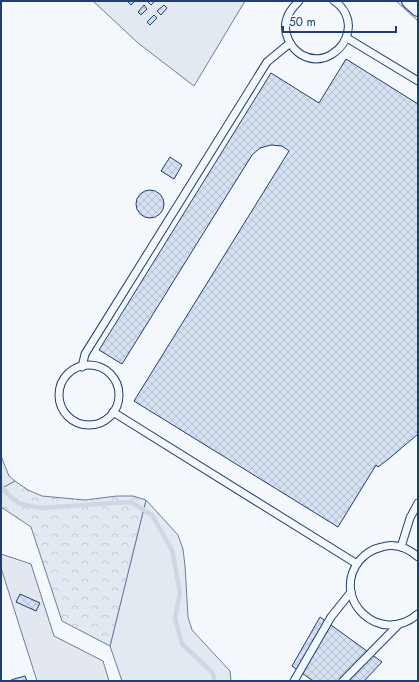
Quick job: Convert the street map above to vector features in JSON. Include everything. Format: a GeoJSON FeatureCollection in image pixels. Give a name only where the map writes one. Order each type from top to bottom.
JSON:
{"type":"FeatureCollection","features":[{"type":"Feature","properties":{"kind":"street"},"geometry":{"type":"LineString","coordinates":[[409,1],[418,9]]}},
{"type":"Feature","properties":{"kind":"lane"},"geometry":{"type":"LineString","coordinates":[[299,1],[291,9],[286,18],[285,29],[288,39],[294,48],[302,55],[312,58],[323,58],[333,54],[342,47],[346,38],[348,28],[347,18],[343,9],[334,1]]}},
{"type":"Feature","properties":{"kind":"lane"},"geometry":{"type":"LineString","coordinates":[[346,38],[418,81]]}},
{"type":"Feature","properties":{"kind":"lane"},"geometry":{"type":"LineString","coordinates":[[82,367],[85,354],[267,62],[290,43]]}},
{"type":"Feature","properties":{"kind":"lane"},"geometry":{"type":"LineString","coordinates":[[79,367],[98,367],[107,372],[114,379],[118,388],[116,408],[113,412],[102,422],[93,425],[83,425],[74,421],[66,415],[61,407],[59,398],[60,388],[64,379],[70,372],[79,367]]}},
{"type":"Feature","properties":{"kind":"lane"},"geometry":{"type":"LineString","coordinates":[[113,412],[357,564]]}},
{"type":"Feature","properties":{"kind":"lane"},"geometry":{"type":"LineString","coordinates":[[401,546],[410,518],[418,502]]}},
{"type":"Feature","properties":{"kind":"lane"},"geometry":{"type":"LineString","coordinates":[[418,557],[413,552],[401,546],[387,545],[374,549],[363,556],[355,566],[351,579],[351,592],[355,604],[363,614],[374,622],[386,625],[399,624],[411,620],[418,614]]}},
{"type":"Feature","properties":{"kind":"lane"},"geometry":{"type":"LineString","coordinates":[[294,681],[331,617],[351,592]]}},
{"type":"Feature","properties":{"kind":"lane"},"geometry":{"type":"LineString","coordinates":[[343,681],[399,624]]}},
{"type":"Feature","properties":{"kind":"green space"},"geometry":{"type":"Polygon","coordinates":[[[93,1],[245,1],[194,86],[138,43],[93,1]]]}},
{"type":"Feature","properties":{"kind":"green space"},"geometry":{"type":"Polygon","coordinates":[[[396,1],[418,1],[418,21],[396,1]]]}},
{"type":"Feature","properties":{"kind":"green space"},"geometry":{"type":"Polygon","coordinates":[[[1,456],[9,476],[15,481],[1,489],[1,456]]]}},
{"type":"Feature","properties":{"kind":"green space"},"geometry":{"type":"Polygon","coordinates":[[[15,481],[28,490],[42,496],[85,500],[117,496],[133,496],[146,500],[110,646],[62,621],[31,527],[1,507],[1,489],[15,481]]]}},
{"type":"Feature","properties":{"kind":"green space"},"geometry":{"type":"Polygon","coordinates":[[[146,500],[178,535],[183,549],[188,617],[192,630],[230,671],[231,681],[122,681],[110,646],[146,500]]]}},
{"type":"Feature","properties":{"kind":"shaded area"},"geometry":{"type":"Polygon","coordinates":[[[1,554],[31,564],[54,636],[103,661],[109,681],[37,681],[1,568],[1,554]]]}},
{"type":"Feature","properties":{"kind":"building"},"geometry":{"type":"Polygon","coordinates":[[[135,1],[131,5],[128,2],[135,1]]]}},
{"type":"Feature","properties":{"kind":"building"},"geometry":{"type":"Polygon","coordinates":[[[148,1],[155,1],[151,5],[148,1]]]}},
{"type":"Feature","properties":{"kind":"building"},"geometry":{"type":"Polygon","coordinates":[[[144,5],[147,9],[141,15],[138,12],[144,5]]]}},
{"type":"Feature","properties":{"kind":"building"},"geometry":{"type":"Polygon","coordinates":[[[164,5],[167,8],[161,15],[157,11],[164,5]]]}},
{"type":"Feature","properties":{"kind":"building"},"geometry":{"type":"Polygon","coordinates":[[[154,15],[157,18],[150,25],[147,22],[154,15]]]}},
{"type":"Feature","properties":{"kind":"building"},"geometry":{"type":"Polygon","coordinates":[[[346,59],[418,104],[418,434],[378,467],[376,465],[338,527],[134,401],[289,151],[282,146],[271,145],[260,148],[252,155],[122,364],[99,350],[271,73],[319,103],[346,59]]]}},
{"type":"Feature","properties":{"kind":"building"},"geometry":{"type":"Polygon","coordinates":[[[170,157],[182,165],[174,179],[161,171],[170,157]]]}},
{"type":"Feature","properties":{"kind":"building"},"geometry":{"type":"Polygon","coordinates":[[[150,190],[160,194],[164,204],[160,214],[150,218],[140,214],[136,204],[140,194],[150,190]]]}},
{"type":"Feature","properties":{"kind":"building"},"geometry":{"type":"Polygon","coordinates":[[[20,594],[40,603],[36,611],[16,602],[20,594]]]}},
{"type":"Feature","properties":{"kind":"building"},"geometry":{"type":"Polygon","coordinates":[[[320,617],[382,662],[364,681],[313,681],[292,666],[320,617]]]}},
{"type":"Feature","properties":{"kind":"building"},"geometry":{"type":"Polygon","coordinates":[[[25,676],[27,681],[9,681],[14,679],[25,676]]]}},
{"type":"Feature","properties":{"kind":"waterway"},"geometry":{"type":"LineString","coordinates":[[1,485],[4,491],[18,503],[40,508],[131,502],[152,515],[172,550],[180,593],[175,618],[182,644],[212,672],[215,681]]}}]}
